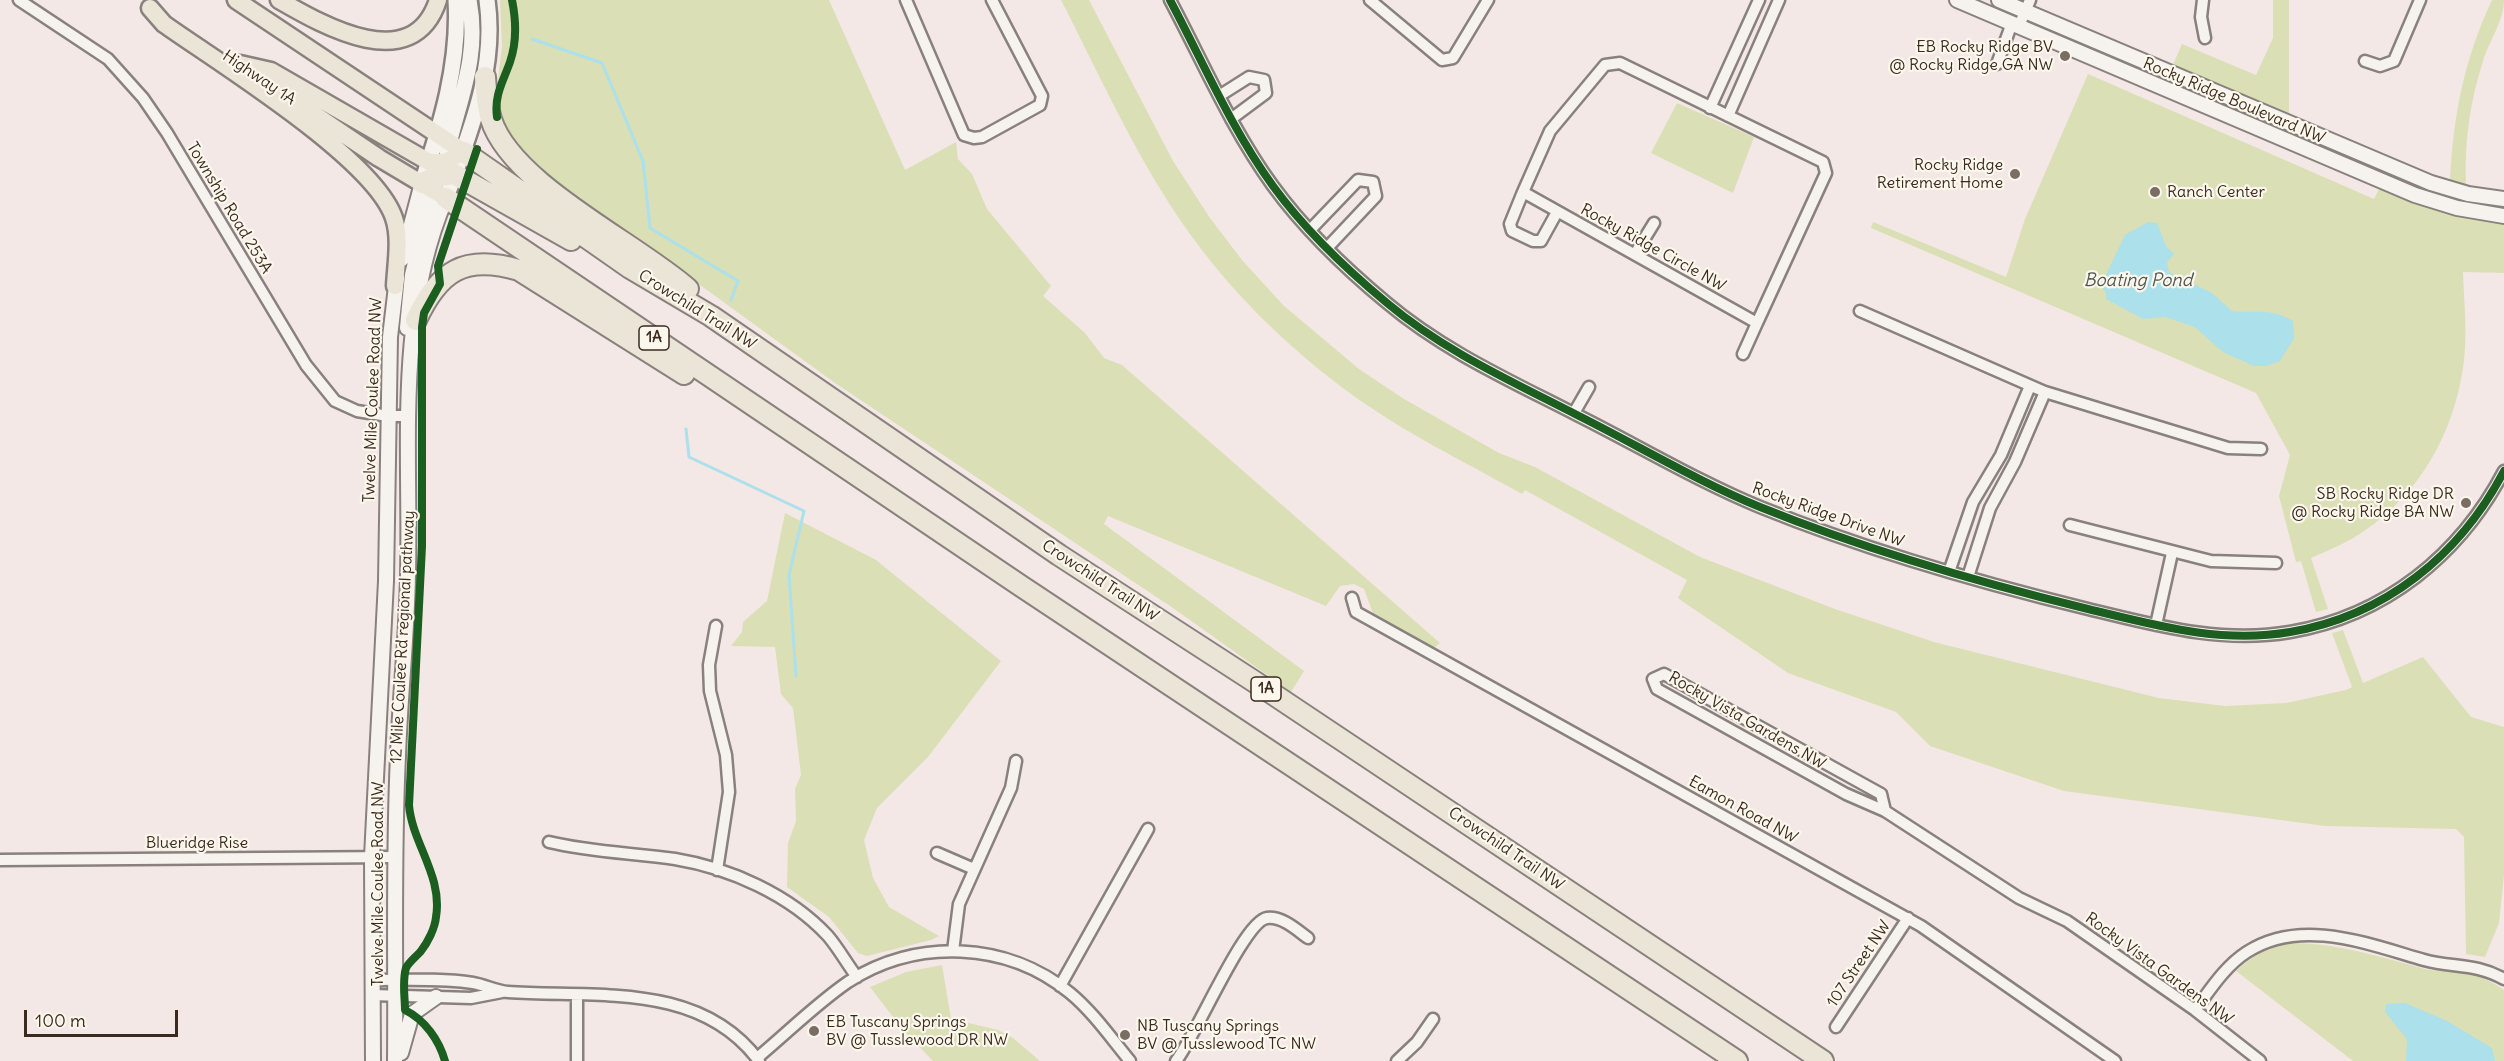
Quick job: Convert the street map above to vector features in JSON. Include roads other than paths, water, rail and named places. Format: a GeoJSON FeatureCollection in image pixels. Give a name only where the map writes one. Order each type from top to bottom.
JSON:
{"type":"FeatureCollection","features":[{"type":"Feature","properties":{"kind":"highway"},"geometry":{"type":"LineString","coordinates":[[485,77],[491,120],[512,156],[557,194],[686,287],[711,316]]}},
{"type":"Feature","properties":{"kind":"highway","name":"Crowchild Trail NW"},"geometry":{"type":"LineString","coordinates":[[450,143],[630,268],[711,316],[1059,555],[1255,682],[1823,1061]]}},
{"type":"Feature","properties":{"kind":"highway"},"geometry":{"type":"LineString","coordinates":[[438,176],[590,252],[630,268]]}},
{"type":"Feature","properties":{"kind":"highway","name":"1A"},"geometry":{"type":"LineString","coordinates":[[438,176],[861,479],[1737,1061]]}},
{"type":"Feature","properties":{"kind":"highway"},"geometry":{"type":"LineString","coordinates":[[416,320],[431,290],[451,271],[478,264],[498,264],[519,270],[839,472],[861,479]]}},
{"type":"Feature","properties":{"kind":"main road","name":"Crowchild Trail NW"},"geometry":{"type":"LineString","coordinates":[[236,0],[450,143]]}},
{"type":"Feature","properties":{"kind":"main road"},"geometry":{"type":"LineString","coordinates":[[279,0],[342,32],[381,43],[398,40],[414,33],[434,14],[438,0]]}},
{"type":"Feature","properties":{"kind":"main road","name":"Twelve Mile Coulee Road NW"},"geometry":{"type":"LineString","coordinates":[[450,143],[456,0]]}},
{"type":"Feature","properties":{"kind":"main road"},"geometry":{"type":"LineString","coordinates":[[240,64],[271,71],[438,176],[465,91],[471,61],[472,33],[469,0]]}},
{"type":"Feature","properties":{"kind":"main road","name":"Twelve Mile Coulee Road NW"},"geometry":{"type":"LineString","coordinates":[[438,176],[450,143],[485,77],[489,49],[487,0]]}},
{"type":"Feature","properties":{"kind":"main road"},"geometry":{"type":"LineString","coordinates":[[144,4],[164,24],[347,156],[379,188],[395,220],[395,286]]}},
{"type":"Feature","properties":{"kind":"main road","name":"Highway 1A"},"geometry":{"type":"LineString","coordinates":[[144,4],[240,64],[380,158],[438,176]]}},
{"type":"Feature","properties":{"kind":"street","name":"Township Road 253A"},"geometry":{"type":"LineString","coordinates":[[19,0],[108,59],[143,98],[167,133],[306,365],[335,402],[357,411],[409,417]]}},
{"type":"Feature","properties":{"kind":"street"},"geometry":{"type":"LineString","coordinates":[[906,0],[964,135],[974,138],[982,137],[1040,105],[1042,96],[992,0]]}},
{"type":"Feature","properties":{"kind":"street","name":"Rocky Ridge Drive NW"},"geometry":{"type":"LineString","coordinates":[[1170,0],[1231,119],[1273,186],[1327,248],[1385,302],[1429,336],[1486,370],[1757,506],[1949,572],[2156,626],[2211,635],[2270,635],[2327,624],[2365,609],[2416,578],[2446,553],[2472,524],[2504,471]]}},
{"type":"Feature","properties":{"kind":"street"},"geometry":{"type":"LineString","coordinates":[[1370,0],[1442,60],[1453,58],[1488,0]]}},
{"type":"Feature","properties":{"kind":"street"},"geometry":{"type":"LineString","coordinates":[[1710,108],[1760,0]]}},
{"type":"Feature","properties":{"kind":"street"},"geometry":{"type":"LineString","coordinates":[[1728,116],[1779,0]]}},
{"type":"Feature","properties":{"kind":"street","name":"Rocky Ridge Boulevard NW"},"geometry":{"type":"LineString","coordinates":[[1957,0],[2415,195],[2457,208],[2504,216]]}},
{"type":"Feature","properties":{"kind":"street"},"geometry":{"type":"LineString","coordinates":[[2203,0],[2201,17],[2205,38]]}},
{"type":"Feature","properties":{"kind":"street"},"geometry":{"type":"LineString","coordinates":[[2364,60],[2380,66],[2394,61],[2420,0]]}},
{"type":"Feature","properties":{"kind":"street"},"geometry":{"type":"LineString","coordinates":[[2008,2],[2012,23]]}},
{"type":"Feature","properties":{"kind":"street","name":"Rocky Ridge Boulevard NW"},"geometry":{"type":"LineString","coordinates":[[2008,2],[2028,6],[2431,183],[2468,194],[2504,199]]}},
{"type":"Feature","properties":{"kind":"street"},"geometry":{"type":"LineString","coordinates":[[1997,64],[2012,23],[2028,6]]}},
{"type":"Feature","properties":{"kind":"street"},"geometry":{"type":"LineString","coordinates":[[1557,212],[1541,241],[1533,241],[1512,231],[1510,224],[1550,131],[1605,65],[1620,63],[1822,162],[1826,173],[1743,354]]}},
{"type":"Feature","properties":{"kind":"street"},"geometry":{"type":"LineString","coordinates":[[1219,96],[1249,76],[1264,80],[1266,93],[1231,119]]}},
{"type":"Feature","properties":{"kind":"street","name":"Twelve Mile Coulee Road NW"},"geometry":{"type":"LineString","coordinates":[[374,1061],[372,857],[386,581],[388,416],[395,286],[438,176]]}},
{"type":"Feature","properties":{"kind":"street","name":"Twelve Mile Coulee Road NW"},"geometry":{"type":"LineString","coordinates":[[395,1061],[395,857],[408,577],[410,348],[438,176]]}},
{"type":"Feature","properties":{"kind":"street"},"geometry":{"type":"LineString","coordinates":[[410,348],[408,303],[412,275],[438,176]]}},
{"type":"Feature","properties":{"kind":"street"},"geometry":{"type":"LineString","coordinates":[[1310,230],[1358,180],[1373,182],[1376,196],[1327,248]]}},
{"type":"Feature","properties":{"kind":"street","name":"Rocky Ridge Circle NW"},"geometry":{"type":"LineString","coordinates":[[1523,192],[1757,323]]}},
{"type":"Feature","properties":{"kind":"street"},"geometry":{"type":"LineString","coordinates":[[1635,254],[1654,223]]}},
{"type":"Feature","properties":{"kind":"street"},"geometry":{"type":"LineString","coordinates":[[1860,311],[2037,389],[2228,448],[2261,448]]}},
{"type":"Feature","properties":{"kind":"street"},"geometry":{"type":"LineString","coordinates":[[1574,413],[1589,387]]}},
{"type":"Feature","properties":{"kind":"street"},"geometry":{"type":"LineString","coordinates":[[1949,572],[1973,502],[2037,389]]}},
{"type":"Feature","properties":{"kind":"street"},"geometry":{"type":"LineString","coordinates":[[1968,577],[1990,508],[2015,462],[2037,389]]}},
{"type":"Feature","properties":{"kind":"street"},"geometry":{"type":"LineString","coordinates":[[2001,455],[2015,462]]}},
{"type":"Feature","properties":{"kind":"street"},"geometry":{"type":"LineString","coordinates":[[1973,502],[1990,508]]}},
{"type":"Feature","properties":{"kind":"street"},"geometry":{"type":"LineString","coordinates":[[2070,525],[2172,553],[2211,561],[2276,562]]}},
{"type":"Feature","properties":{"kind":"street"},"geometry":{"type":"LineString","coordinates":[[2156,626],[2172,553]]}},
{"type":"Feature","properties":{"kind":"street","name":"Eamon Road NW"},"geometry":{"type":"LineString","coordinates":[[1352,598],[1356,612],[1908,918],[2115,1061]]}},
{"type":"Feature","properties":{"kind":"street"},"geometry":{"type":"LineString","coordinates":[[716,626],[709,665],[710,692],[726,755],[729,792],[717,870]]}},
{"type":"Feature","properties":{"kind":"street","name":"Rocky Vista Gardens NW"},"geometry":{"type":"LineString","coordinates":[[1885,811],[1881,794],[1664,674],[1653,679],[1657,689],[1846,794],[1885,811],[2019,898],[2067,921],[2195,1010],[2260,1061]]}},
{"type":"Feature","properties":{"kind":"street"},"geometry":{"type":"LineString","coordinates":[[953,951],[959,904],[1011,788],[1016,761]]}},
{"type":"Feature","properties":{"kind":"street"},"geometry":{"type":"LineString","coordinates":[[1060,986],[1148,829]]}},
{"type":"Feature","properties":{"kind":"street"},"geometry":{"type":"LineString","coordinates":[[549,842],[586,850],[678,860],[717,870],[762,888],[801,911],[829,938],[857,977]]}},
{"type":"Feature","properties":{"kind":"street"},"geometry":{"type":"LineString","coordinates":[[937,853],[974,869]]}},
{"type":"Feature","properties":{"kind":"street","name":"Blueridge Rise"},"geometry":{"type":"LineString","coordinates":[[0,860],[395,857]]}},
{"type":"Feature","properties":{"kind":"street"},"geometry":{"type":"LineString","coordinates":[[1176,1061],[1199,1026],[1223,975],[1255,924],[1264,918],[1276,918],[1308,938]]}},
{"type":"Feature","properties":{"kind":"street","name":"107 Street NW"},"geometry":{"type":"LineString","coordinates":[[1836,1027],[1908,918]]}},
{"type":"Feature","properties":{"kind":"street"},"geometry":{"type":"LineString","coordinates":[[2195,1010],[2227,969],[2246,952],[2271,939],[2298,934],[2326,935],[2434,963],[2467,965],[2485,969],[2504,979]]}},
{"type":"Feature","properties":{"kind":"street"},"geometry":{"type":"LineString","coordinates":[[372,995],[471,998],[505,992],[631,996],[670,1002],[727,1029],[758,1059],[857,977],[907,956],[953,951],[990,954],[1014,961],[1060,986],[1095,1017],[1130,1061]]}},
{"type":"Feature","properties":{"kind":"street"},"geometry":{"type":"LineString","coordinates":[[372,980],[472,983],[505,992]]}},
{"type":"Feature","properties":{"kind":"street"},"geometry":{"type":"LineString","coordinates":[[577,995],[577,1061]]}},
{"type":"Feature","properties":{"kind":"street"},"geometry":{"type":"LineString","coordinates":[[400,1061],[407,1025],[412,1014],[436,997]]}},
{"type":"Feature","properties":{"kind":"street"},"geometry":{"type":"LineString","coordinates":[[1397,1061],[1417,1042],[1433,1019]]}},
{"type":"Feature","properties":{"kind":"water","name":"Boating Pond"},"geometry":{"type":"Polygon","coordinates":[[[2148,222],[2157,223],[2166,246],[2174,254],[2167,262],[2169,272],[2212,293],[2232,311],[2270,312],[2293,321],[2294,338],[2280,361],[2266,366],[2254,366],[2223,352],[2195,327],[2165,317],[2143,319],[2106,299],[2106,293],[2101,285],[2125,235],[2148,222]]]}},
{"type":"Feature","properties":{"kind":"water"},"geometry":{"type":"Polygon","coordinates":[[[2405,1003],[2447,1021],[2492,1048],[2495,1061],[2406,1061],[2407,1039],[2385,1012],[2386,1004],[2405,1003]]]}},
{"type":"Feature","properties":{"kind":"waterway"},"geometry":{"type":"LineString","coordinates":[[532,39],[602,63],[643,161],[650,228],[738,281],[731,300]]}},
{"type":"Feature","properties":{"kind":"waterway"},"geometry":{"type":"LineString","coordinates":[[686,429],[689,457],[804,511],[789,575],[796,676]]}},
{"type":"Feature","properties":{"kind":"place","name":"EB Rocky Ridge BV @ Rocky Ridge GA NW"},"geometry":{"type":"Point","coordinates":[2065,56]}},
{"type":"Feature","properties":{"kind":"place","name":"Rocky Ridge Retirement Home"},"geometry":{"type":"Point","coordinates":[2015,174]}},
{"type":"Feature","properties":{"kind":"place","name":"Ranch Center"},"geometry":{"type":"Point","coordinates":[2155,192]}},
{"type":"Feature","properties":{"kind":"place","name":"SB Rocky Ridge DR @ Rocky Ridge BA NW"},"geometry":{"type":"Point","coordinates":[2466,503]}},
{"type":"Feature","properties":{"kind":"place","name":"EB Tuscany Springs BV @ Tusslewood DR NW"},"geometry":{"type":"Point","coordinates":[814,1031]}},
{"type":"Feature","properties":{"kind":"place","name":"NB Tuscany Springs BV @ Tusslewood TC NW"},"geometry":{"type":"Point","coordinates":[1125,1035]}}]}
